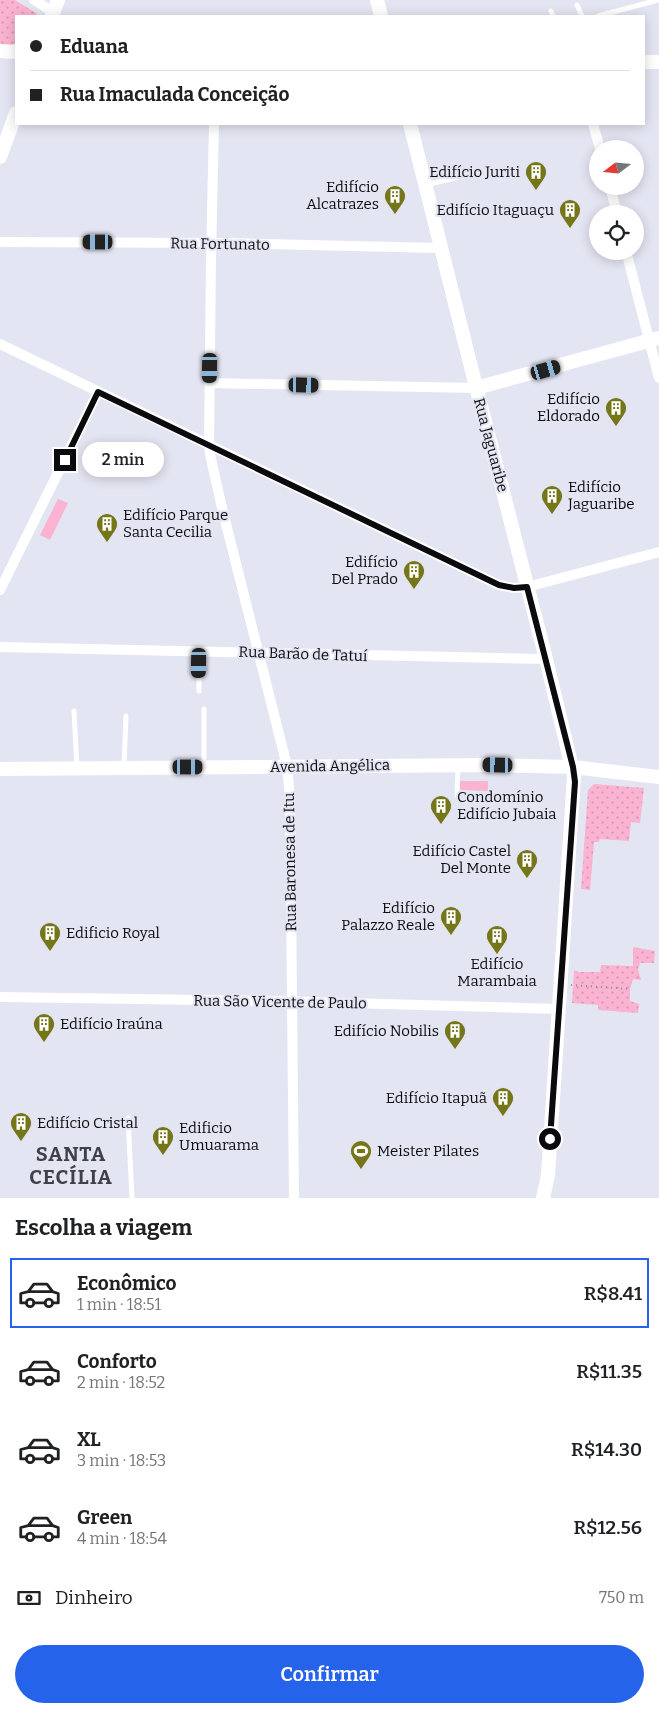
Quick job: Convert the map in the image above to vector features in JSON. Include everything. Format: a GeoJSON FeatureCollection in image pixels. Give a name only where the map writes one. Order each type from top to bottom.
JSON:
{"type":"FeatureCollection","features":[{"type":"Feature","properties":{"kind":"street"},"geometry":{"type":"LineString","coordinates":[[34,0],[54,10]]}},
{"type":"Feature","properties":{"kind":"street"},"geometry":{"type":"LineString","coordinates":[[377,0],[381,15]]}},
{"type":"Feature","properties":{"kind":"street"},"geometry":{"type":"LineString","coordinates":[[0,51],[15,52]]}},
{"type":"Feature","properties":{"kind":"street"},"geometry":{"type":"LineString","coordinates":[[645,62],[659,62]]}},
{"type":"Feature","properties":{"kind":"street"},"geometry":{"type":"LineString","coordinates":[[0,157],[15,116]]}},
{"type":"Feature","properties":{"kind":"street","name":"Rua Baronesa de Itu"},"geometry":{"type":"LineString","coordinates":[[214,125],[209,383],[210,446],[222,508],[287,766],[290,798],[294,1198]]}},
{"type":"Feature","properties":{"kind":"street","name":"Rua Jaguaribe"},"geometry":{"type":"LineString","coordinates":[[410,125],[573,767],[575,790],[562,984],[548,1175],[543,1198]]}},
{"type":"Feature","properties":{"kind":"street"},"geometry":{"type":"LineString","coordinates":[[593,125],[597,140]]}},
{"type":"Feature","properties":{"kind":"street","name":"Rua Fortunato"},"geometry":{"type":"LineString","coordinates":[[0,242],[212,243],[440,248]]}},
{"type":"Feature","properties":{"kind":"street"},"geometry":{"type":"LineString","coordinates":[[629,260],[654,339],[659,378]]}},
{"type":"Feature","properties":{"kind":"street"},"geometry":{"type":"LineString","coordinates":[[209,383],[476,388],[654,339]]}},
{"type":"Feature","properties":{"kind":"street"},"geometry":{"type":"LineString","coordinates":[[0,344],[499,585],[514,588],[527,587],[659,552]]}},
{"type":"Feature","properties":{"kind":"street"},"geometry":{"type":"LineString","coordinates":[[0,590],[98,392]]}},
{"type":"Feature","properties":{"kind":"street","name":"Rua Barão de Tatuí"},"geometry":{"type":"LineString","coordinates":[[0,647],[546,659]]}},
{"type":"Feature","properties":{"kind":"street","name":"Avenida Angélica"},"geometry":{"type":"LineString","coordinates":[[0,769],[458,765],[573,767],[659,776]]}},
{"type":"Feature","properties":{"kind":"street","name":"Rua São Vicente de Paulo"},"geometry":{"type":"LineString","coordinates":[[0,997],[560,1009]]}},
{"type":"Feature","properties":{"kind":"lane"},"geometry":{"type":"LineString","coordinates":[[602,15],[658,0]]}},
{"type":"Feature","properties":{"kind":"lane"},"geometry":{"type":"LineString","coordinates":[[577,5],[582,15]]}},
{"type":"Feature","properties":{"kind":"lane"},"geometry":{"type":"LineString","coordinates":[[425,185],[479,172]]}},
{"type":"Feature","properties":{"kind":"lane"},"geometry":{"type":"LineString","coordinates":[[199,652],[199,691]]}},
{"type":"Feature","properties":{"kind":"lane"},"geometry":{"type":"LineString","coordinates":[[204,709],[204,767]]}},
{"type":"Feature","properties":{"kind":"lane"},"geometry":{"type":"LineString","coordinates":[[74,711],[77,768]]}},
{"type":"Feature","properties":{"kind":"lane"},"geometry":{"type":"LineString","coordinates":[[124,768],[126,716]]}},
{"type":"Feature","properties":{"kind":"lane"},"geometry":{"type":"LineString","coordinates":[[457,795],[458,765]]}},
{"type":"Feature","properties":{"kind":"lane"},"geometry":{"type":"LineString","coordinates":[[128,1118],[132,1198]]}},
{"type":"Feature","properties":{"kind":"path"},"geometry":{"type":"LineString","coordinates":[[562,984],[630,989]]}},
{"type":"Feature","properties":{"kind":"shaded area"},"geometry":{"type":"Polygon","coordinates":[[[0,0],[15,0],[37,15],[15,15],[15,43],[0,48],[0,0]]]}},
{"type":"Feature","properties":{"kind":"shaded area"},"geometry":{"type":"Polygon","coordinates":[[[58,499],[68,503],[50,540],[40,535],[58,499]]]}},
{"type":"Feature","properties":{"kind":"shaded area"},"geometry":{"type":"Polygon","coordinates":[[[460,781],[488,781],[488,791],[460,790],[460,781]]]}},
{"type":"Feature","properties":{"kind":"shaded area"},"geometry":{"type":"Polygon","coordinates":[[[594,784],[644,788],[640,823],[631,822],[629,841],[600,839],[599,842],[594,842],[590,890],[581,889],[588,790],[594,784]]]}},
{"type":"Feature","properties":{"kind":"shaded area"},"geometry":{"type":"Polygon","coordinates":[[[633,947],[655,951],[654,963],[640,963],[638,969],[641,980],[633,979],[630,989],[630,1001],[639,1004],[638,1013],[598,1010],[598,1005],[572,1003],[574,970],[579,972],[600,972],[601,965],[633,966],[633,947]]]}},
{"type":"Feature","properties":{"kind":"place","name":"Edifício Juriti"},"geometry":{"type":"Point","coordinates":[536,191]}},
{"type":"Feature","properties":{"kind":"place","name":"Edifício Alcatrazes"},"geometry":{"type":"Point","coordinates":[395,215]}},
{"type":"Feature","properties":{"kind":"place","name":"Edifício Itaguaçu"},"geometry":{"type":"Point","coordinates":[570,229]}},
{"type":"Feature","properties":{"kind":"place","name":"Edifício Eldorado"},"geometry":{"type":"Point","coordinates":[616,427]}},
{"type":"Feature","properties":{"kind":"place","name":"Edifício Jaguaribe"},"geometry":{"type":"Point","coordinates":[552,515]}},
{"type":"Feature","properties":{"kind":"place","name":"Edifício Parque Santa Cecilia"},"geometry":{"type":"Point","coordinates":[107,543]}},
{"type":"Feature","properties":{"kind":"place","name":"Edifício Del Prado"},"geometry":{"type":"Point","coordinates":[414,590]}},
{"type":"Feature","properties":{"kind":"place","name":"Condomínio Edifício Jubaia"},"geometry":{"type":"Point","coordinates":[441,825]}},
{"type":"Feature","properties":{"kind":"place","name":"Edifício Castel Del Monte"},"geometry":{"type":"Point","coordinates":[527,879]}},
{"type":"Feature","properties":{"kind":"place","name":"Edifício Palazzo Reale"},"geometry":{"type":"Point","coordinates":[451,936]}},
{"type":"Feature","properties":{"kind":"place","name":"Edificio Royal"},"geometry":{"type":"Point","coordinates":[50,952]}},
{"type":"Feature","properties":{"kind":"place","name":"Edifício Marambaia"},"geometry":{"type":"Point","coordinates":[497,955]}},
{"type":"Feature","properties":{"kind":"place","name":"Edifício Iraúna"},"geometry":{"type":"Point","coordinates":[44,1043]}},
{"type":"Feature","properties":{"kind":"place","name":"Edifício Nobilis"},"geometry":{"type":"Point","coordinates":[455,1050]}},
{"type":"Feature","properties":{"kind":"place","name":"Edifício Itapuã"},"geometry":{"type":"Point","coordinates":[503,1117]}},
{"type":"Feature","properties":{"kind":"place","name":"Edifício Cristal"},"geometry":{"type":"Point","coordinates":[21,1142]}},
{"type":"Feature","properties":{"kind":"place","name":"Edificio Umuarama"},"geometry":{"type":"Point","coordinates":[163,1156]}},
{"type":"Feature","properties":{"kind":"place","name":"Meister Pilates"},"geometry":{"type":"Point","coordinates":[361,1170]}},
{"type":"Feature","properties":{"kind":"district","name":"SANTA CECÍLIA"},"geometry":{"type":"Point","coordinates":[71,1166]}},
{"type":"Feature","properties":{"kind":"route"},"geometry":{"type":"LineString","coordinates":[[65,460],[98,392],[499,585],[508,588],[527,587],[573,767],[575,782],[550,1139]]}}]}
